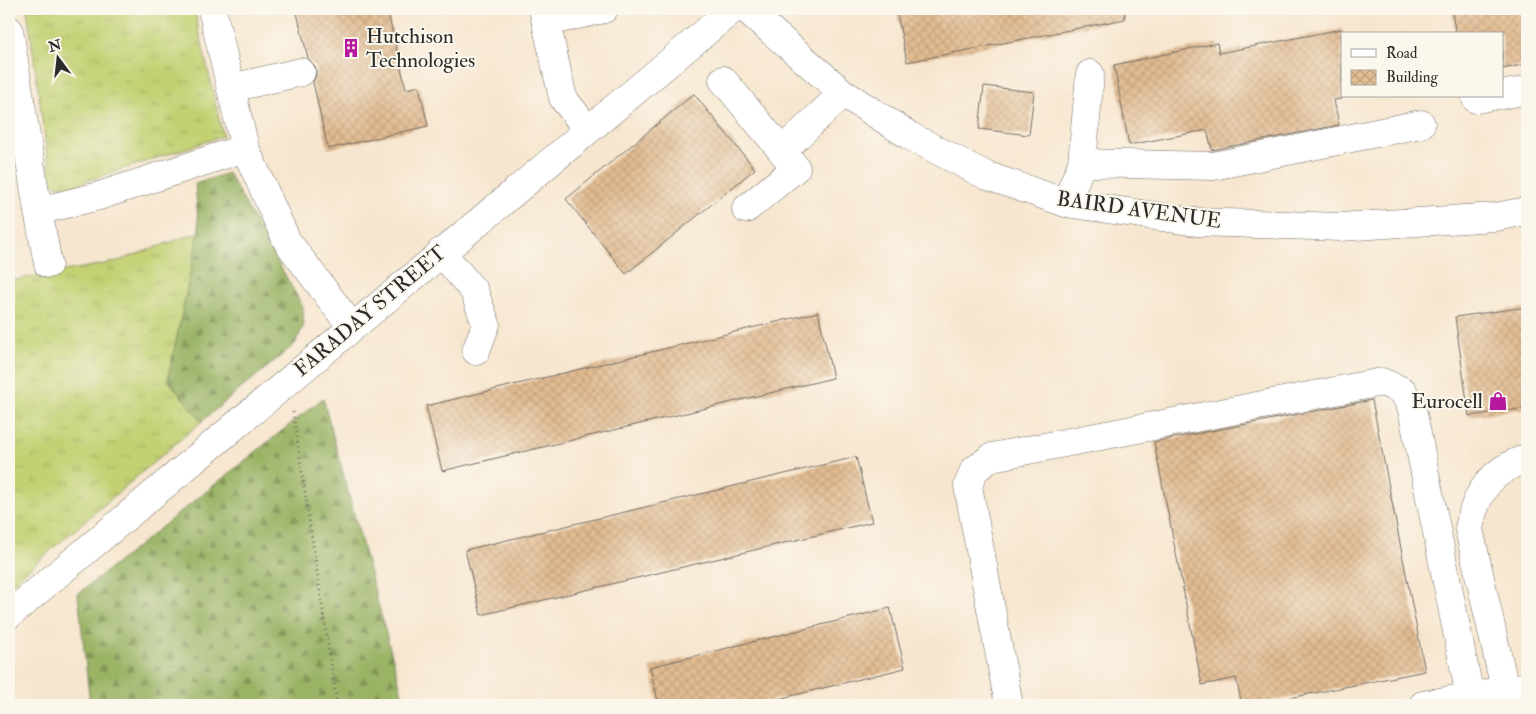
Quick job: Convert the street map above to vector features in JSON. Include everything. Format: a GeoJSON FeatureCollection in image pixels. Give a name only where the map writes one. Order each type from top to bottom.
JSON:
{"type":"FeatureCollection","features":[{"type":"Feature","properties":{"kind":"street"},"geometry":{"type":"LineString","coordinates":[[212,9],[245,148],[286,241],[351,326]]}},
{"type":"Feature","properties":{"kind":"street"},"geometry":{"type":"LineString","coordinates":[[586,129],[562,98],[545,15],[604,9]]}},
{"type":"Feature","properties":{"kind":"street","name":"BAIRD AVENUE"},"geometry":{"type":"LineString","coordinates":[[746,9],[843,92],[910,136],[985,175],[1066,203],[1196,222],[1340,228],[1495,216],[1527,211]]}},
{"type":"Feature","properties":{"kind":"street","name":"FARADAY STREET"},"geometry":{"type":"LineString","coordinates":[[9,615],[441,252],[719,13]]}},
{"type":"Feature","properties":{"kind":"street"},"geometry":{"type":"LineString","coordinates":[[9,30],[48,264]]}},
{"type":"Feature","properties":{"kind":"street"},"geometry":{"type":"LineString","coordinates":[[231,88],[301,72]]}},
{"type":"Feature","properties":{"kind":"street"},"geometry":{"type":"LineString","coordinates":[[1066,203],[1082,163],[1090,74]]}},
{"type":"Feature","properties":{"kind":"street"},"geometry":{"type":"LineString","coordinates":[[723,80],[796,168],[746,209]]}},
{"type":"Feature","properties":{"kind":"street"},"geometry":{"type":"LineString","coordinates":[[1504,94],[1527,90]]}},
{"type":"Feature","properties":{"kind":"street"},"geometry":{"type":"LineString","coordinates":[[782,151],[843,92]]}},
{"type":"Feature","properties":{"kind":"street"},"geometry":{"type":"LineString","coordinates":[[1082,163],[1213,166],[1421,124]]}},
{"type":"Feature","properties":{"kind":"street"},"geometry":{"type":"LineString","coordinates":[[38,210],[99,196],[245,148]]}},
{"type":"Feature","properties":{"kind":"street"},"geometry":{"type":"LineString","coordinates":[[441,252],[474,291],[486,324],[476,351]]}},
{"type":"Feature","properties":{"kind":"street"},"geometry":{"type":"LineString","coordinates":[[1009,705],[968,486],[974,470],[992,457],[1382,382],[1402,391],[1412,409],[1470,696]]}},
{"type":"Feature","properties":{"kind":"street"},"geometry":{"type":"LineString","coordinates":[[1423,705],[1516,688],[1469,529],[1472,508],[1482,490],[1503,468],[1527,458]]}},
{"type":"Feature","properties":{"kind":"path"},"geometry":{"type":"LineString","coordinates":[[288,380],[337,705]]}},
{"type":"Feature","properties":{"kind":"green space"},"geometry":{"type":"Polygon","coordinates":[[[27,9],[194,9],[223,136],[66,188],[51,183],[27,9]]]}},
{"type":"Feature","properties":{"kind":"green space"},"geometry":{"type":"Polygon","coordinates":[[[228,173],[303,307],[304,325],[295,344],[202,421],[168,380],[199,232],[195,184],[228,173]]]}},
{"type":"Feature","properties":{"kind":"green space"},"geometry":{"type":"Polygon","coordinates":[[[199,232],[168,380],[202,421],[9,586],[9,281],[115,262],[199,232]]]}},
{"type":"Feature","properties":{"kind":"green space"},"geometry":{"type":"Polygon","coordinates":[[[323,398],[402,693],[397,705],[90,705],[78,594],[323,398]]]}},
{"type":"Feature","properties":{"kind":"building","name":"Hutchison Technologies"},"geometry":{"type":"Polygon","coordinates":[[[296,9],[387,9],[406,89],[419,86],[428,126],[328,149],[313,82],[316,76],[316,68],[308,58],[296,9]]]}},
{"type":"Feature","properties":{"kind":"building"},"geometry":{"type":"Polygon","coordinates":[[[896,9],[1124,9],[1125,19],[907,62],[896,9]]]}},
{"type":"Feature","properties":{"kind":"building"},"geometry":{"type":"Polygon","coordinates":[[[1451,9],[1527,9],[1527,64],[1504,69],[1504,32],[1456,32],[1451,9]]]}},
{"type":"Feature","properties":{"kind":"building"},"geometry":{"type":"Polygon","coordinates":[[[1342,29],[1342,99],[1334,100],[1339,125],[1212,150],[1207,130],[1129,145],[1114,65],[1217,43],[1219,53],[1342,29]]]}},
{"type":"Feature","properties":{"kind":"building"},"geometry":{"type":"Polygon","coordinates":[[[984,86],[1034,92],[1029,135],[979,129],[984,86]]]}},
{"type":"Feature","properties":{"kind":"building"},"geometry":{"type":"Polygon","coordinates":[[[694,94],[755,169],[626,274],[566,199],[694,94]]]}},
{"type":"Feature","properties":{"kind":"building"},"geometry":{"type":"Polygon","coordinates":[[[1527,307],[1527,408],[1469,416],[1455,317],[1527,307]]]}},
{"type":"Feature","properties":{"kind":"building"},"geometry":{"type":"Polygon","coordinates":[[[818,312],[833,378],[442,471],[426,406],[818,312]]]}},
{"type":"Feature","properties":{"kind":"building"},"geometry":{"type":"Polygon","coordinates":[[[1372,400],[1425,671],[1254,705],[1242,705],[1236,678],[1202,685],[1154,442],[1372,400]]]}},
{"type":"Feature","properties":{"kind":"building"},"geometry":{"type":"Polygon","coordinates":[[[856,457],[872,522],[481,615],[465,550],[856,457]]]}},
{"type":"Feature","properties":{"kind":"building"},"geometry":{"type":"Polygon","coordinates":[[[890,608],[905,668],[754,705],[659,705],[650,667],[890,608]]]}},
{"type":"Feature","properties":{"kind":"place","name":"Hutchison Technologies"},"geometry":{"type":"Point","coordinates":[351,48]}},
{"type":"Feature","properties":{"kind":"place","name":"Eurocell"},"geometry":{"type":"Point","coordinates":[1498,401]}}]}
